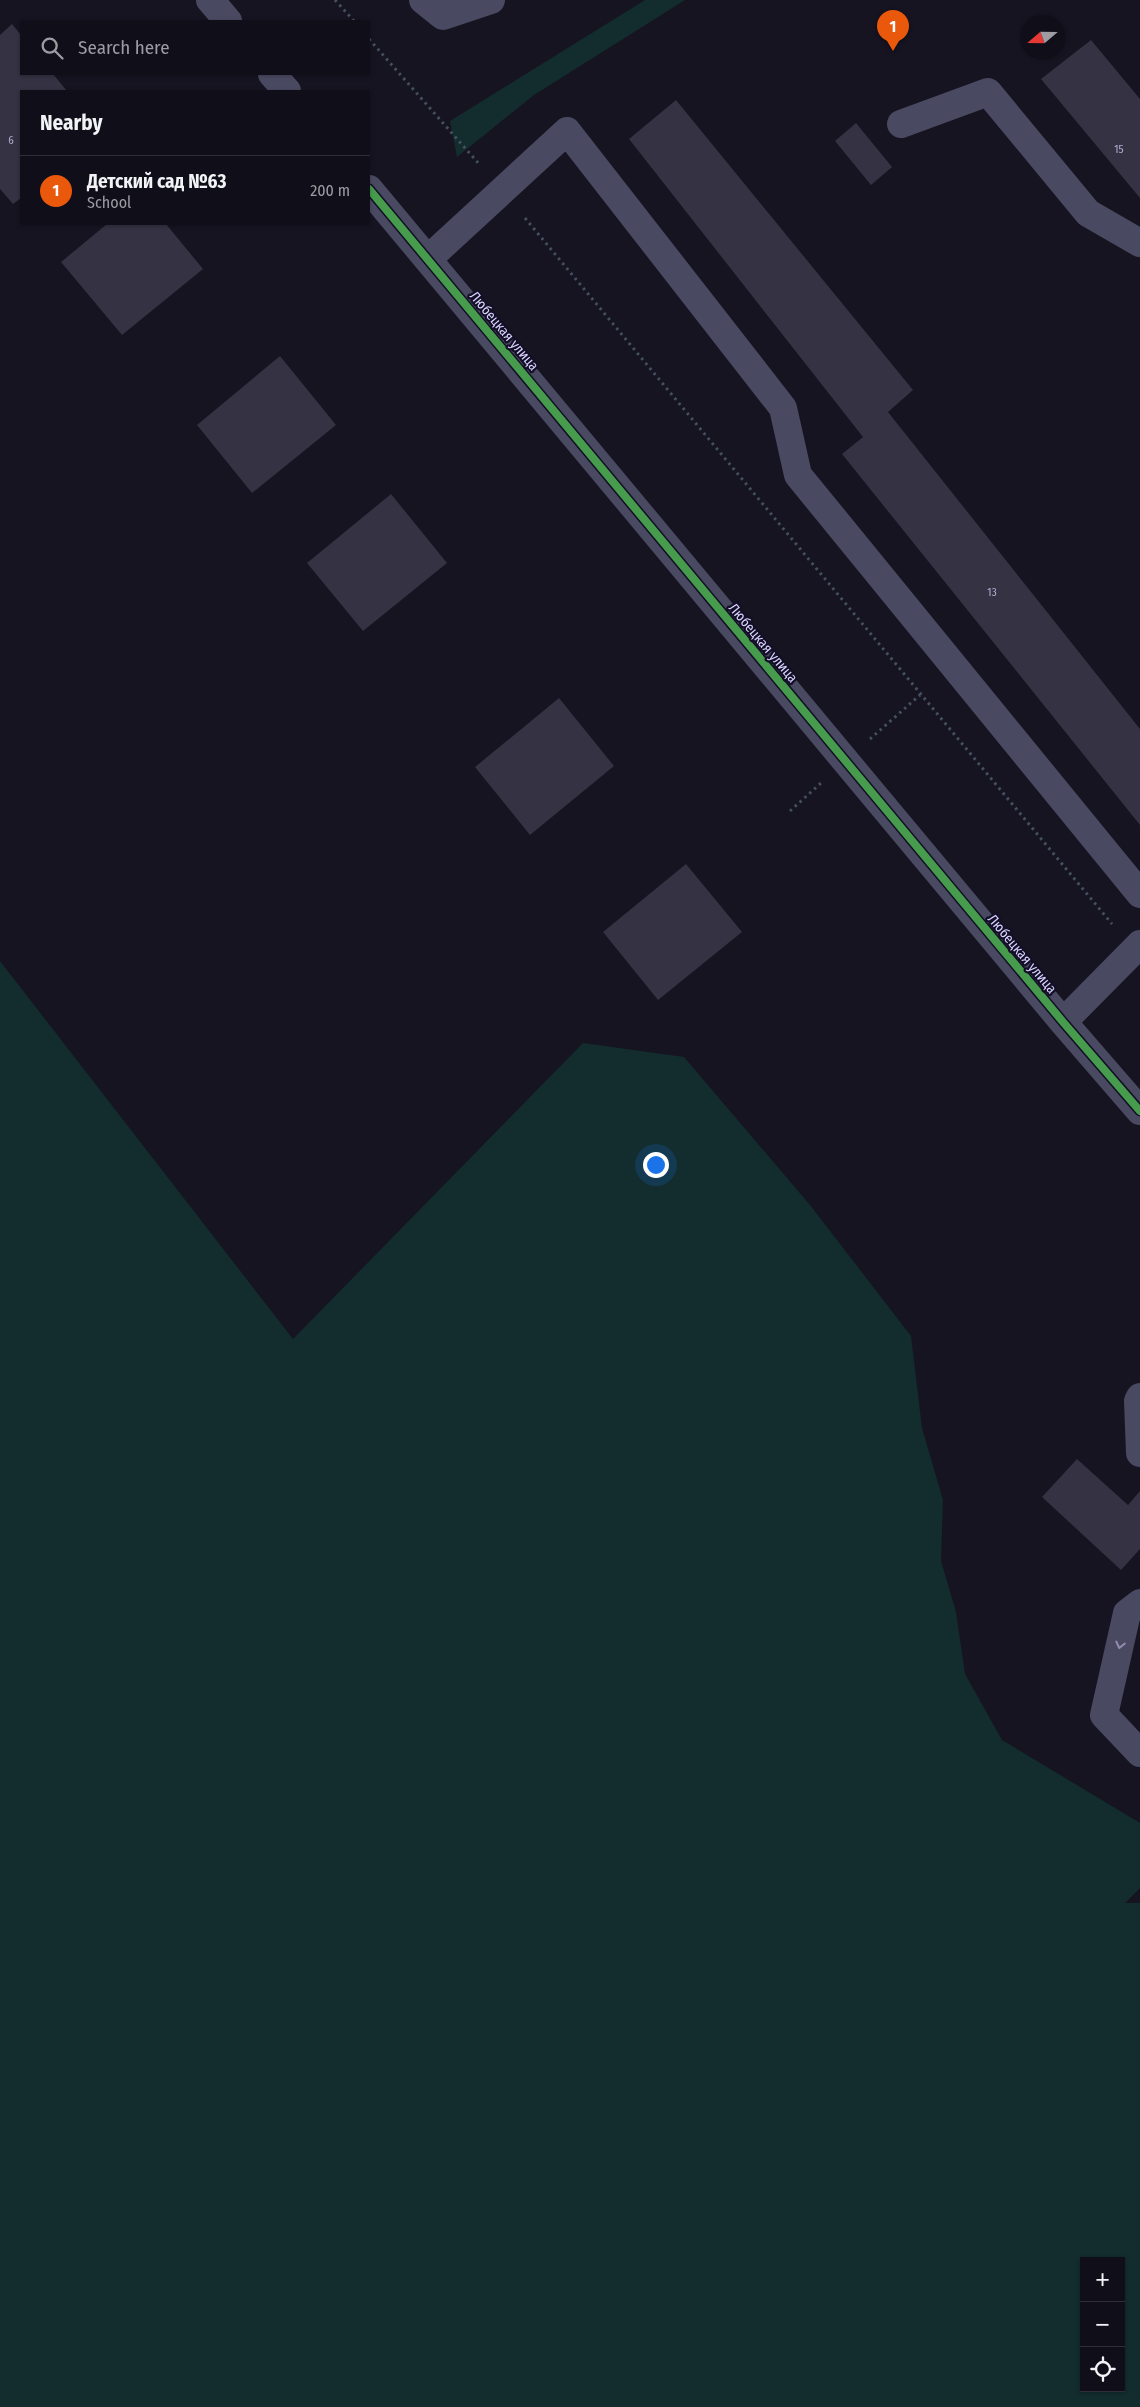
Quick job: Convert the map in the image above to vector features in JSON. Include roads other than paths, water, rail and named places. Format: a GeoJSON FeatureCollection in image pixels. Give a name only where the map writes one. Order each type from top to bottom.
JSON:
{"type":"FeatureCollection","features":[{"type":"Feature","properties":{"kind":"street"},"geometry":{"type":"LineString","coordinates":[[210,0],[227,20]]}},
{"type":"Feature","properties":{"kind":"street"},"geometry":{"type":"LineString","coordinates":[[423,0],[443,16],[491,0]]}},
{"type":"Feature","properties":{"kind":"street"},"geometry":{"type":"LineString","coordinates":[[273,75],[286,90]]}},
{"type":"Feature","properties":{"kind":"street"},"geometry":{"type":"LineString","coordinates":[[901,124],[988,92],[1088,213],[1140,242]]}},
{"type":"Feature","properties":{"kind":"street"},"geometry":{"type":"LineString","coordinates":[[428,260],[567,132],[783,408],[798,476],[1140,894]]}},
{"type":"Feature","properties":{"kind":"street","name":"Любецкая улица"},"geometry":{"type":"LineString","coordinates":[[370,190],[1063,1022],[1140,1111]]}},
{"type":"Feature","properties":{"kind":"street"},"geometry":{"type":"LineString","coordinates":[[1063,1022],[1137,947]]}},
{"type":"Feature","properties":{"kind":"street"},"geometry":{"type":"LineString","coordinates":[[1140,1397],[1138,1401],[1140,1452]]}},
{"type":"Feature","properties":{"kind":"street"},"geometry":{"type":"LineString","coordinates":[[1140,1603],[1127,1613],[1104,1714],[1140,1753]]}},
{"type":"Feature","properties":{"kind":"place","name":"Детский сад №63"},"geometry":{"type":"Point","coordinates":[893,51]}}]}
